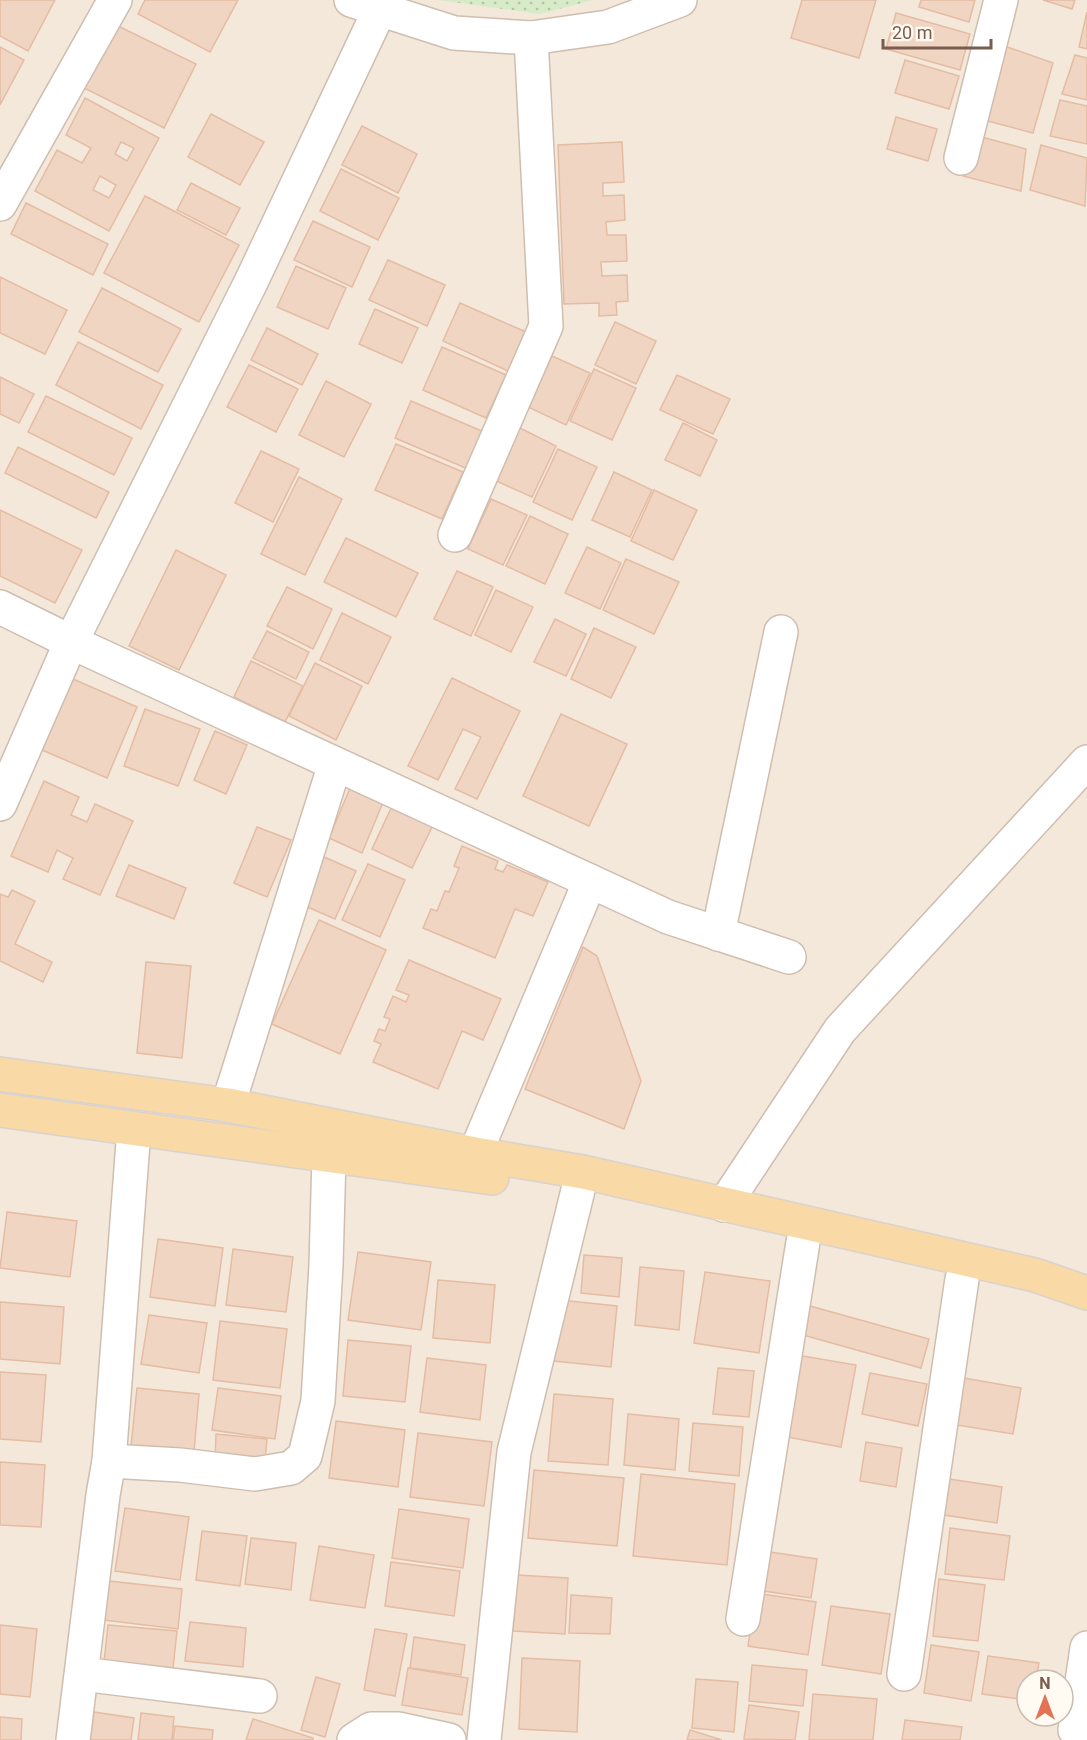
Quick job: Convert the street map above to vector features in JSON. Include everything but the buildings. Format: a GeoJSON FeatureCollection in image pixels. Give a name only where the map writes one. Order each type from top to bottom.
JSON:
{"type":"FeatureCollection","features":[{"type":"Feature","properties":{"kind":"main road"},"geometry":{"type":"LineString","coordinates":[[0,1074],[228,1105],[475,1154],[583,1172],[1035,1275],[1087,1293]]}},
{"type":"Feature","properties":{"kind":"main road"},"geometry":{"type":"LineString","coordinates":[[0,1110],[578,1190],[1030,1294],[1087,1314]]}},
{"type":"Feature","properties":{"kind":"street"},"geometry":{"type":"LineString","coordinates":[[0,204],[115,0]]}},
{"type":"Feature","properties":{"kind":"street"},"geometry":{"type":"LineString","coordinates":[[0,804],[71,642],[251,282],[366,5],[454,33],[531,38],[608,27],[680,0]]}},
{"type":"Feature","properties":{"kind":"street"},"geometry":{"type":"LineString","coordinates":[[961,158],[1001,0]]}},
{"type":"Feature","properties":{"kind":"street"},"geometry":{"type":"LineString","coordinates":[[455,535],[546,326],[531,38]]}},
{"type":"Feature","properties":{"kind":"street"},"geometry":{"type":"LineString","coordinates":[[0,607],[71,642],[668,917],[789,957]]}},
{"type":"Feature","properties":{"kind":"street"},"geometry":{"type":"LineString","coordinates":[[718,934],[781,632]]}},
{"type":"Feature","properties":{"kind":"street"},"geometry":{"type":"LineString","coordinates":[[724,1205],[840,1030],[1087,762]]}},
{"type":"Feature","properties":{"kind":"street"},"geometry":{"type":"LineString","coordinates":[[228,1105],[335,764]]}},
{"type":"Feature","properties":{"kind":"street"},"geometry":{"type":"LineString","coordinates":[[475,1154],[590,881]]}},
{"type":"Feature","properties":{"kind":"street"},"geometry":{"type":"LineString","coordinates":[[73,1740],[109,1461],[134,1129]]}},
{"type":"Feature","properties":{"kind":"street"},"geometry":{"type":"LineString","coordinates":[[109,1461],[180,1465],[255,1474],[291,1468],[305,1456],[318,1401],[326,1265],[329,1156]]}},
{"type":"Feature","properties":{"kind":"street"},"geometry":{"type":"LineString","coordinates":[[484,1740],[514,1452],[578,1190]]}},
{"type":"Feature","properties":{"kind":"street"},"geometry":{"type":"LineString","coordinates":[[743,1619],[803,1242]]}},
{"type":"Feature","properties":{"kind":"street"},"geometry":{"type":"LineString","coordinates":[[904,1674],[962,1279]]}},
{"type":"Feature","properties":{"kind":"street"},"geometry":{"type":"LineString","coordinates":[[1075,1730],[1087,1648]]}},
{"type":"Feature","properties":{"kind":"street"},"geometry":{"type":"LineString","coordinates":[[82,1674],[260,1696]]}},
{"type":"Feature","properties":{"kind":"street"},"geometry":{"type":"LineString","coordinates":[[354,1740],[370,1729],[399,1729],[449,1740]]}},
{"type":"Feature","properties":{"kind":"shaded area"},"geometry":{"type":"Polygon","coordinates":[[[0,0],[1087,0],[1087,1740],[0,1740],[0,0]]]}},
{"type":"Feature","properties":{"kind":"green space"},"geometry":{"type":"Polygon","coordinates":[[[438,0],[593,0],[540,14],[438,0]]]}}]}
